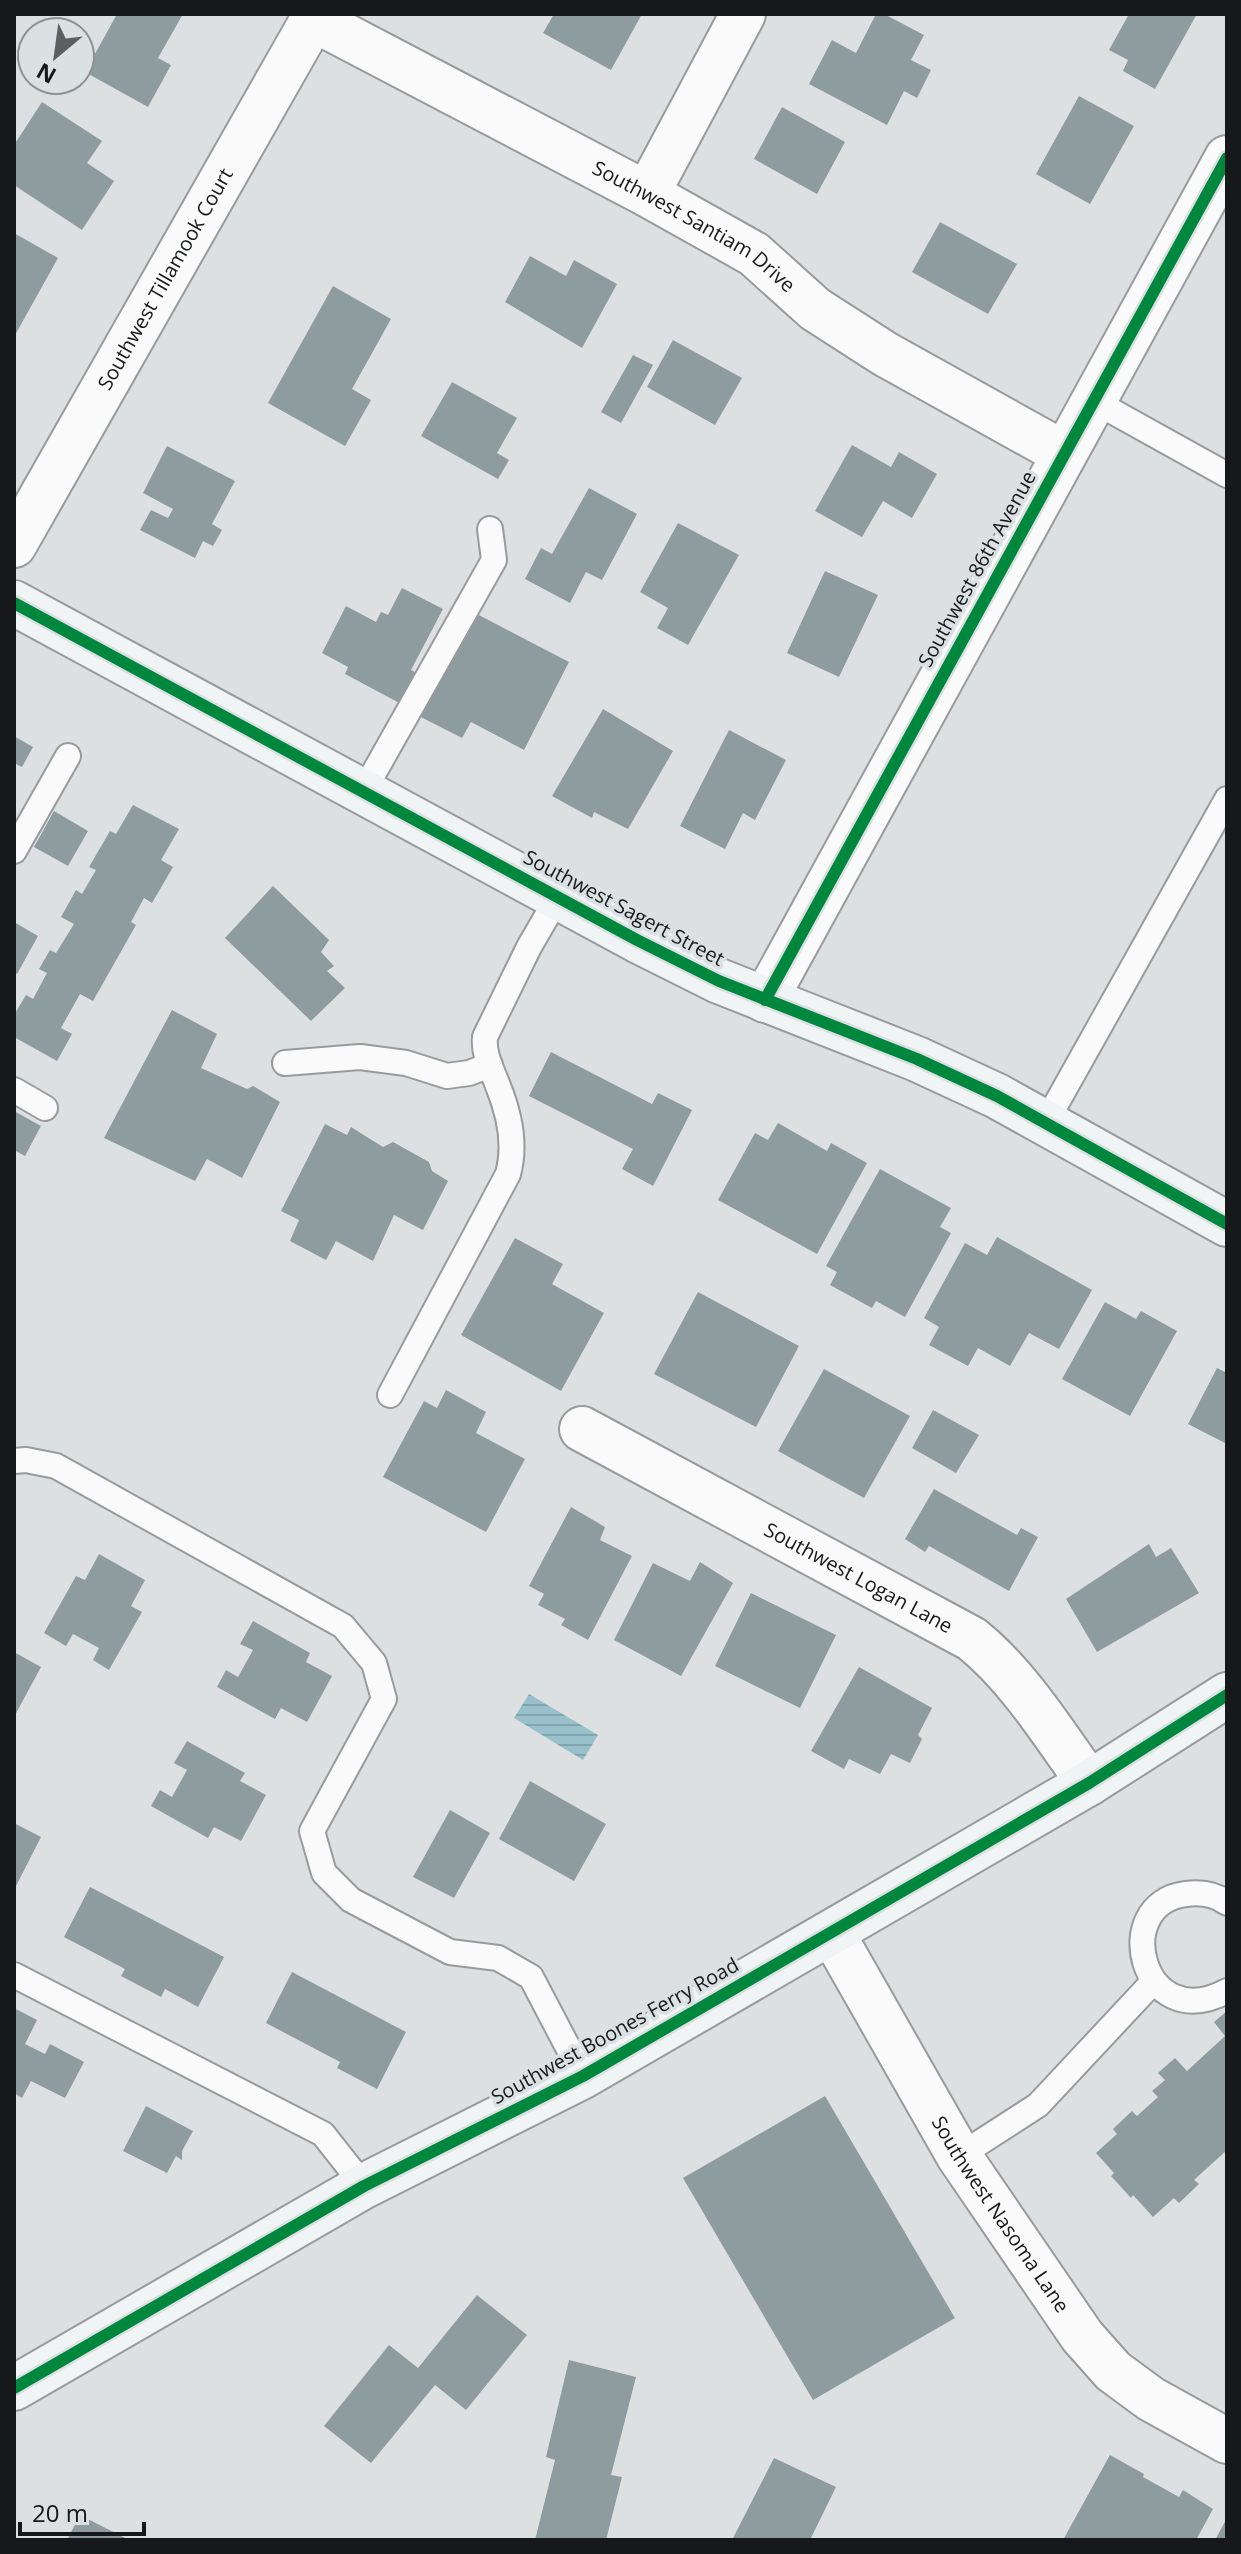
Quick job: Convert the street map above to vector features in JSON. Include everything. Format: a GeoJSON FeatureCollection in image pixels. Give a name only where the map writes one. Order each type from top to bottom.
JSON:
{"type":"FeatureCollection","features":[{"type":"Feature","properties":{"kind":"main road","name":"Southwest Sagert Street"},"geometry":{"type":"LineString","coordinates":[[14,603],[650,947],[765,1000],[917,1059],[1046,1122],[1227,1224]]}},
{"type":"Feature","properties":{"kind":"main road","name":"Southwest Boones Ferry Road"},"geometry":{"type":"LineString","coordinates":[[14,2388],[364,2186],[583,2076],[1089,1783],[1227,1695]]}},
{"type":"Feature","properties":{"kind":"street"},"geometry":{"type":"LineString","coordinates":[[647,194],[743,14]]}},
{"type":"Feature","properties":{"kind":"street","name":"Southwest Santiam Drive"},"geometry":{"type":"LineString","coordinates":[[314,17],[754,254],[815,309],[885,354],[1063,453]]}},
{"type":"Feature","properties":{"kind":"street","name":"Southwest Tillamook Court"},"geometry":{"type":"LineString","coordinates":[[14,545],[314,17]]}},
{"type":"Feature","properties":{"kind":"street","name":"Southwest 86th Avenue"},"geometry":{"type":"LineString","coordinates":[[765,1000],[1227,158]]}},
{"type":"Feature","properties":{"kind":"street","name":"Southwest Logan Lane"},"geometry":{"type":"LineString","coordinates":[[582,1429],[972,1639],[1005,1672],[1089,1783]]}},
{"type":"Feature","properties":{"kind":"street","name":"Southwest Nasoma Lane"},"geometry":{"type":"LineString","coordinates":[[832,1933],[959,2156],[1082,2336],[1113,2371],[1151,2399],[1227,2441]]}},
{"type":"Feature","properties":{"kind":"lane"},"geometry":{"type":"LineString","coordinates":[[1092,400],[1227,475]]}},
{"type":"Feature","properties":{"kind":"lane"},"geometry":{"type":"LineString","coordinates":[[363,792],[494,560],[490,529]]}},
{"type":"Feature","properties":{"kind":"lane"},"geometry":{"type":"LineString","coordinates":[[14,851],[68,756]]}},
{"type":"Feature","properties":{"kind":"lane"},"geometry":{"type":"LineString","coordinates":[[1046,1122],[1227,799]]}},
{"type":"Feature","properties":{"kind":"lane"},"geometry":{"type":"LineString","coordinates":[[390,1395],[508,1174],[512,1152],[509,1123],[484,1047],[485,1037],[529,947],[558,897]]}},
{"type":"Feature","properties":{"kind":"lane"},"geometry":{"type":"LineString","coordinates":[[285,1063],[360,1057],[406,1063],[447,1076],[469,1073],[490,1065]]}},
{"type":"Feature","properties":{"kind":"lane"},"geometry":{"type":"LineString","coordinates":[[14,1090],[45,1108]]}},
{"type":"Feature","properties":{"kind":"lane"},"geometry":{"type":"LineString","coordinates":[[14,1461],[26,1460],[56,1466],[343,1626],[374,1663],[384,1699],[312,1831],[324,1873],[351,1900],[450,1952],[498,1958],[531,1977],[583,2076]]}},
{"type":"Feature","properties":{"kind":"lane"},"geometry":{"type":"LineString","coordinates":[[1227,1903],[1201,1892],[1180,1895],[1161,1905],[1147,1921],[1141,1942],[1143,1963],[1153,1982],[1170,1996],[1191,2002],[1212,1999],[1227,1991]]}},
{"type":"Feature","properties":{"kind":"lane"},"geometry":{"type":"LineString","coordinates":[[14,1975],[323,2134],[364,2186]]}},
{"type":"Feature","properties":{"kind":"lane"},"geometry":{"type":"LineString","coordinates":[[959,2156],[1038,2105],[1153,1982]]}},
{"type":"Feature","properties":{"kind":"water"},"geometry":{"type":"Polygon","coordinates":[[[529,1694],[598,1735],[583,1760],[514,1718],[529,1694]]]}},
{"type":"Feature","properties":{"kind":"building"},"geometry":{"type":"Polygon","coordinates":[[[117,14],[183,14],[158,58],[171,65],[148,107],[96,78],[96,52],[117,14]]]}},
{"type":"Feature","properties":{"kind":"building"},"geometry":{"type":"Polygon","coordinates":[[[554,14],[642,14],[611,70],[543,33],[554,14]]]}},
{"type":"Feature","properties":{"kind":"building"},"geometry":{"type":"Polygon","coordinates":[[[876,14],[884,14],[924,35],[911,60],[931,70],[917,98],[904,91],[887,125],[809,84],[832,40],[856,53],[876,14]]]}},
{"type":"Feature","properties":{"kind":"building"},"geometry":{"type":"Polygon","coordinates":[[[1129,14],[1197,14],[1155,89],[1123,71],[1128,60],[1109,50],[1129,14]]]}},
{"type":"Feature","properties":{"kind":"building"},"geometry":{"type":"Polygon","coordinates":[[[1079,96],[1134,126],[1090,204],[1036,174],[1079,96]]]}},
{"type":"Feature","properties":{"kind":"building"},"geometry":{"type":"Polygon","coordinates":[[[42,102],[102,141],[87,163],[114,181],[82,230],[14,185],[14,145],[42,102]]]}},
{"type":"Feature","properties":{"kind":"building"},"geometry":{"type":"Polygon","coordinates":[[[782,107],[845,142],[817,194],[754,159],[782,107]]]}},
{"type":"Feature","properties":{"kind":"building"},"geometry":{"type":"Polygon","coordinates":[[[940,222],[1017,264],[988,314],[912,272],[940,222]]]}},
{"type":"Feature","properties":{"kind":"building"},"geometry":{"type":"Polygon","coordinates":[[[14,233],[58,258],[14,337],[14,233]]]}},
{"type":"Feature","properties":{"kind":"building"},"geometry":{"type":"Polygon","coordinates":[[[530,256],[566,276],[574,260],[617,284],[582,348],[505,302],[530,256]]]}},
{"type":"Feature","properties":{"kind":"building"},"geometry":{"type":"Polygon","coordinates":[[[333,286],[391,319],[352,389],[371,400],[345,446],[268,403],[333,286]]]}},
{"type":"Feature","properties":{"kind":"building"},"geometry":{"type":"Polygon","coordinates":[[[673,340],[742,378],[715,425],[647,387],[673,340]]]}},
{"type":"Feature","properties":{"kind":"building"},"geometry":{"type":"Polygon","coordinates":[[[633,355],[653,365],[621,423],[601,412],[633,355]]]}},
{"type":"Feature","properties":{"kind":"building"},"geometry":{"type":"Polygon","coordinates":[[[452,382],[517,418],[497,453],[509,460],[498,479],[421,436],[452,382]]]}},
{"type":"Feature","properties":{"kind":"building"},"geometry":{"type":"Polygon","coordinates":[[[852,445],[891,467],[899,452],[937,474],[912,518],[883,501],[862,537],[815,511],[852,445]]]}},
{"type":"Feature","properties":{"kind":"building"},"geometry":{"type":"Polygon","coordinates":[[[167,446],[235,481],[212,524],[222,530],[213,546],[203,541],[195,558],[140,530],[151,510],[168,518],[173,509],[143,493],[167,446]]]}},
{"type":"Feature","properties":{"kind":"building"},"geometry":{"type":"Polygon","coordinates":[[[589,488],[637,514],[602,580],[586,572],[570,603],[525,579],[541,548],[552,554],[589,488]]]}},
{"type":"Feature","properties":{"kind":"building"},"geometry":{"type":"Polygon","coordinates":[[[678,523],[739,555],[688,645],[657,628],[668,608],[640,592],[678,523]]]}},
{"type":"Feature","properties":{"kind":"building"},"geometry":{"type":"Polygon","coordinates":[[[825,571],[878,595],[839,677],[787,653],[825,571]]]}},
{"type":"Feature","properties":{"kind":"building"},"geometry":{"type":"Polygon","coordinates":[[[402,588],[443,609],[411,670],[421,675],[405,706],[345,674],[348,667],[322,653],[346,606],[376,622],[381,612],[388,615],[402,588]]]}},
{"type":"Feature","properties":{"kind":"building"},"geometry":{"type":"Polygon","coordinates":[[[469,610],[569,662],[524,750],[471,722],[462,738],[415,714],[469,610]]]}},
{"type":"Feature","properties":{"kind":"building"},"geometry":{"type":"Polygon","coordinates":[[[603,709],[673,751],[628,829],[594,812],[592,818],[552,796],[603,709]]]}},
{"type":"Feature","properties":{"kind":"building"},"geometry":{"type":"Polygon","coordinates":[[[729,730],[786,760],[755,820],[743,813],[725,849],[680,826],[729,730]]]}},
{"type":"Feature","properties":{"kind":"building"},"geometry":{"type":"Polygon","coordinates":[[[14,736],[33,747],[22,767],[14,763],[14,736]]]}},
{"type":"Feature","properties":{"kind":"building"},"geometry":{"type":"Polygon","coordinates":[[[133,805],[179,829],[161,860],[173,867],[152,903],[144,898],[131,922],[136,925],[93,1001],[80,994],[61,1028],[72,1034],[57,1061],[14,1037],[14,1015],[26,995],[33,999],[47,973],[39,969],[50,950],[56,953],[74,924],[61,917],[76,890],[82,894],[96,870],[89,867],[110,831],[116,834],[133,805]]]}},
{"type":"Feature","properties":{"kind":"building"},"geometry":{"type":"Polygon","coordinates":[[[54,811],[88,831],[68,866],[34,847],[54,811]]]}},
{"type":"Feature","properties":{"kind":"building"},"geometry":{"type":"Polygon","coordinates":[[[273,886],[329,940],[321,952],[334,966],[327,971],[345,988],[311,1021],[225,938],[273,886]]]}},
{"type":"Feature","properties":{"kind":"building"},"geometry":{"type":"Polygon","coordinates":[[[14,922],[38,936],[17,974],[14,972],[14,922]]]}},
{"type":"Feature","properties":{"kind":"building"},"geometry":{"type":"Polygon","coordinates":[[[172,1010],[217,1034],[201,1068],[247,1089],[253,1086],[280,1102],[242,1178],[207,1159],[195,1181],[104,1138],[172,1010]]]}},
{"type":"Feature","properties":{"kind":"building"},"geometry":{"type":"Polygon","coordinates":[[[551,1052],[652,1104],[658,1093],[692,1110],[653,1186],[622,1169],[633,1149],[529,1096],[551,1052]]]}},
{"type":"Feature","properties":{"kind":"building"},"geometry":{"type":"Polygon","coordinates":[[[14,1111],[41,1126],[25,1156],[14,1150],[14,1111]]]}},
{"type":"Feature","properties":{"kind":"building"},"geometry":{"type":"Polygon","coordinates":[[[778,1123],[827,1151],[831,1143],[867,1163],[817,1254],[718,1200],[755,1133],[768,1140],[778,1123]]]}},
{"type":"Feature","properties":{"kind":"building"},"geometry":{"type":"Polygon","coordinates":[[[325,1124],[347,1135],[351,1127],[383,1147],[393,1142],[429,1162],[432,1171],[448,1181],[423,1230],[394,1215],[373,1261],[336,1241],[326,1260],[290,1241],[299,1220],[281,1211],[325,1124]]]}},
{"type":"Feature","properties":{"kind":"building"},"geometry":{"type":"Polygon","coordinates":[[[880,1169],[951,1208],[940,1227],[951,1233],[905,1317],[876,1301],[872,1308],[830,1285],[837,1272],[826,1266],[880,1169]]]}},
{"type":"Feature","properties":{"kind":"building"},"geometry":{"type":"Polygon","coordinates":[[[997,1237],[1092,1290],[1059,1349],[1029,1333],[1010,1366],[978,1348],[968,1366],[929,1345],[939,1327],[924,1318],[965,1243],[987,1255],[997,1237]]]}},
{"type":"Feature","properties":{"kind":"building"},"geometry":{"type":"Polygon","coordinates":[[[515,1238],[563,1264],[552,1284],[604,1313],[561,1391],[461,1335],[515,1238]]]}},
{"type":"Feature","properties":{"kind":"building"},"geometry":{"type":"Polygon","coordinates":[[[698,1292],[799,1346],[756,1427],[654,1374],[698,1292]]]}},
{"type":"Feature","properties":{"kind":"building"},"geometry":{"type":"Polygon","coordinates":[[[1105,1302],[1136,1319],[1141,1311],[1177,1331],[1130,1416],[1062,1379],[1105,1302]]]}},
{"type":"Feature","properties":{"kind":"building"},"geometry":{"type":"Polygon","coordinates":[[[1217,1368],[1227,1373],[1227,1444],[1188,1424],[1217,1368]]]}},
{"type":"Feature","properties":{"kind":"building"},"geometry":{"type":"Polygon","coordinates":[[[824,1369],[910,1416],[864,1498],[778,1451],[824,1369]]]}},
{"type":"Feature","properties":{"kind":"building"},"geometry":{"type":"Polygon","coordinates":[[[446,1390],[486,1412],[476,1433],[525,1459],[486,1532],[383,1477],[424,1401],[437,1408],[446,1390]]]}},
{"type":"Feature","properties":{"kind":"building"},"geometry":{"type":"Polygon","coordinates":[[[933,1410],[979,1435],[956,1473],[912,1448],[933,1410]]]}},
{"type":"Feature","properties":{"kind":"building"},"geometry":{"type":"Polygon","coordinates":[[[934,1489],[1017,1535],[1021,1528],[1038,1537],[1009,1591],[929,1546],[925,1552],[905,1539],[934,1489]]]}},
{"type":"Feature","properties":{"kind":"building"},"geometry":{"type":"Polygon","coordinates":[[[571,1507],[605,1527],[600,1540],[632,1556],[588,1640],[561,1625],[565,1619],[538,1605],[544,1594],[529,1586],[571,1507]]]}},
{"type":"Feature","properties":{"kind":"building"},"geometry":{"type":"Polygon","coordinates":[[[1149,1544],[1156,1557],[1171,1548],[1199,1593],[1097,1652],[1066,1599],[1149,1544]]]}},
{"type":"Feature","properties":{"kind":"building"},"geometry":{"type":"Polygon","coordinates":[[[99,1554],[145,1580],[131,1606],[142,1612],[109,1670],[93,1660],[99,1648],[73,1634],[66,1646],[44,1633],[76,1576],[85,1580],[99,1554]]]}},
{"type":"Feature","properties":{"kind":"building"},"geometry":{"type":"Polygon","coordinates":[[[700,1562],[733,1583],[681,1676],[614,1640],[653,1563],[690,1581],[700,1562]]]}},
{"type":"Feature","properties":{"kind":"building"},"geometry":{"type":"Polygon","coordinates":[[[751,1593],[836,1635],[800,1708],[715,1666],[751,1593]]]}},
{"type":"Feature","properties":{"kind":"building"},"geometry":{"type":"Polygon","coordinates":[[[253,1621],[310,1653],[306,1662],[332,1676],[307,1722],[281,1708],[275,1719],[217,1687],[226,1670],[238,1677],[253,1650],[240,1644],[253,1621]]]}},
{"type":"Feature","properties":{"kind":"building"},"geometry":{"type":"Polygon","coordinates":[[[14,1652],[41,1667],[14,1717],[14,1652]]]}},
{"type":"Feature","properties":{"kind":"building"},"geometry":{"type":"Polygon","coordinates":[[[859,1667],[932,1708],[918,1735],[922,1739],[910,1763],[891,1754],[880,1774],[849,1759],[844,1769],[811,1751],[859,1667]]]}},
{"type":"Feature","properties":{"kind":"building"},"geometry":{"type":"Polygon","coordinates":[[[187,1741],[245,1773],[240,1781],[266,1795],[241,1841],[214,1827],[208,1838],[151,1806],[160,1790],[172,1797],[187,1770],[174,1763],[187,1741]]]}},
{"type":"Feature","properties":{"kind":"building"},"geometry":{"type":"Polygon","coordinates":[[[530,1781],[606,1824],[574,1881],[499,1839],[530,1781]]]}},
{"type":"Feature","properties":{"kind":"building"},"geometry":{"type":"Polygon","coordinates":[[[450,1810],[490,1833],[454,1898],[413,1877],[450,1810]]]}},
{"type":"Feature","properties":{"kind":"building"},"geometry":{"type":"Polygon","coordinates":[[[14,1823],[41,1837],[14,1890],[14,1823]]]}},
{"type":"Feature","properties":{"kind":"building"},"geometry":{"type":"Polygon","coordinates":[[[90,1887],[224,1957],[198,2007],[165,1989],[161,1997],[121,1976],[125,1969],[64,1937],[90,1887]]]}},
{"type":"Feature","properties":{"kind":"building"},"geometry":{"type":"Polygon","coordinates":[[[292,1972],[406,2032],[377,2089],[337,2068],[340,2062],[266,2023],[292,1972]]]}},
{"type":"Feature","properties":{"kind":"building"},"geometry":{"type":"Polygon","coordinates":[[[14,2008],[37,2020],[25,2044],[45,2054],[50,2044],[84,2062],[65,2098],[31,2081],[22,2098],[14,2093],[14,2008]]]}},
{"type":"Feature","properties":{"kind":"building"},"geometry":{"type":"Polygon","coordinates":[[[1227,2011],[1227,2150],[1194,2180],[1199,2184],[1179,2203],[1174,2198],[1153,2217],[1111,2176],[1114,2173],[1096,2153],[1117,2134],[1113,2129],[1132,2111],[1137,2116],[1158,2097],[1152,2091],[1165,2080],[1158,2073],[1175,2058],[1187,2071],[1225,2036],[1214,2022],[1227,2011]]]}},
{"type":"Feature","properties":{"kind":"building"},"geometry":{"type":"Polygon","coordinates":[[[825,2096],[955,2318],[813,2400],[683,2178],[825,2096]]]}},
{"type":"Feature","properties":{"kind":"building"},"geometry":{"type":"Polygon","coordinates":[[[146,2106],[193,2131],[182,2151],[182,2160],[176,2156],[167,2173],[123,2151],[146,2106]]]}},
{"type":"Feature","properties":{"kind":"building"},"geometry":{"type":"Polygon","coordinates":[[[477,2295],[527,2335],[466,2410],[435,2385],[371,2463],[324,2426],[389,2345],[418,2368],[477,2295]]]}},
{"type":"Feature","properties":{"kind":"building"},"geometry":{"type":"Polygon","coordinates":[[[569,2360],[636,2377],[611,2475],[622,2477],[606,2540],[535,2540],[555,2460],[546,2457],[569,2360]]]}},
{"type":"Feature","properties":{"kind":"building"},"geometry":{"type":"Polygon","coordinates":[[[1110,2455],[1179,2497],[1183,2490],[1213,2509],[1196,2540],[1063,2540],[1110,2455]]]}},
{"type":"Feature","properties":{"kind":"building"},"geometry":{"type":"Polygon","coordinates":[[[774,2458],[836,2487],[810,2540],[733,2538],[774,2458]]]}},
{"type":"Feature","properties":{"kind":"building"},"geometry":{"type":"Polygon","coordinates":[[[80,2515],[129,2540],[67,2540],[80,2515]]]}},
{"type":"Feature","properties":{"kind":"building"},"geometry":{"type":"Polygon","coordinates":[[[1227,2518],[1227,2540],[1215,2540],[1227,2518]]]}},
{"type":"Feature","properties":{"kind":"cycle path"},"geometry":{"type":"LineString","coordinates":[[765,1000],[1227,158]]}},
{"type":"Feature","properties":{"kind":"cycle path"},"geometry":{"type":"LineString","coordinates":[[14,603],[637,940],[719,981],[917,1059],[997,1096],[1227,1224]]}},
{"type":"Feature","properties":{"kind":"cycle path"},"geometry":{"type":"LineString","coordinates":[[14,2388],[364,2186],[583,2076],[1089,1783],[1227,1695]]}}]}
